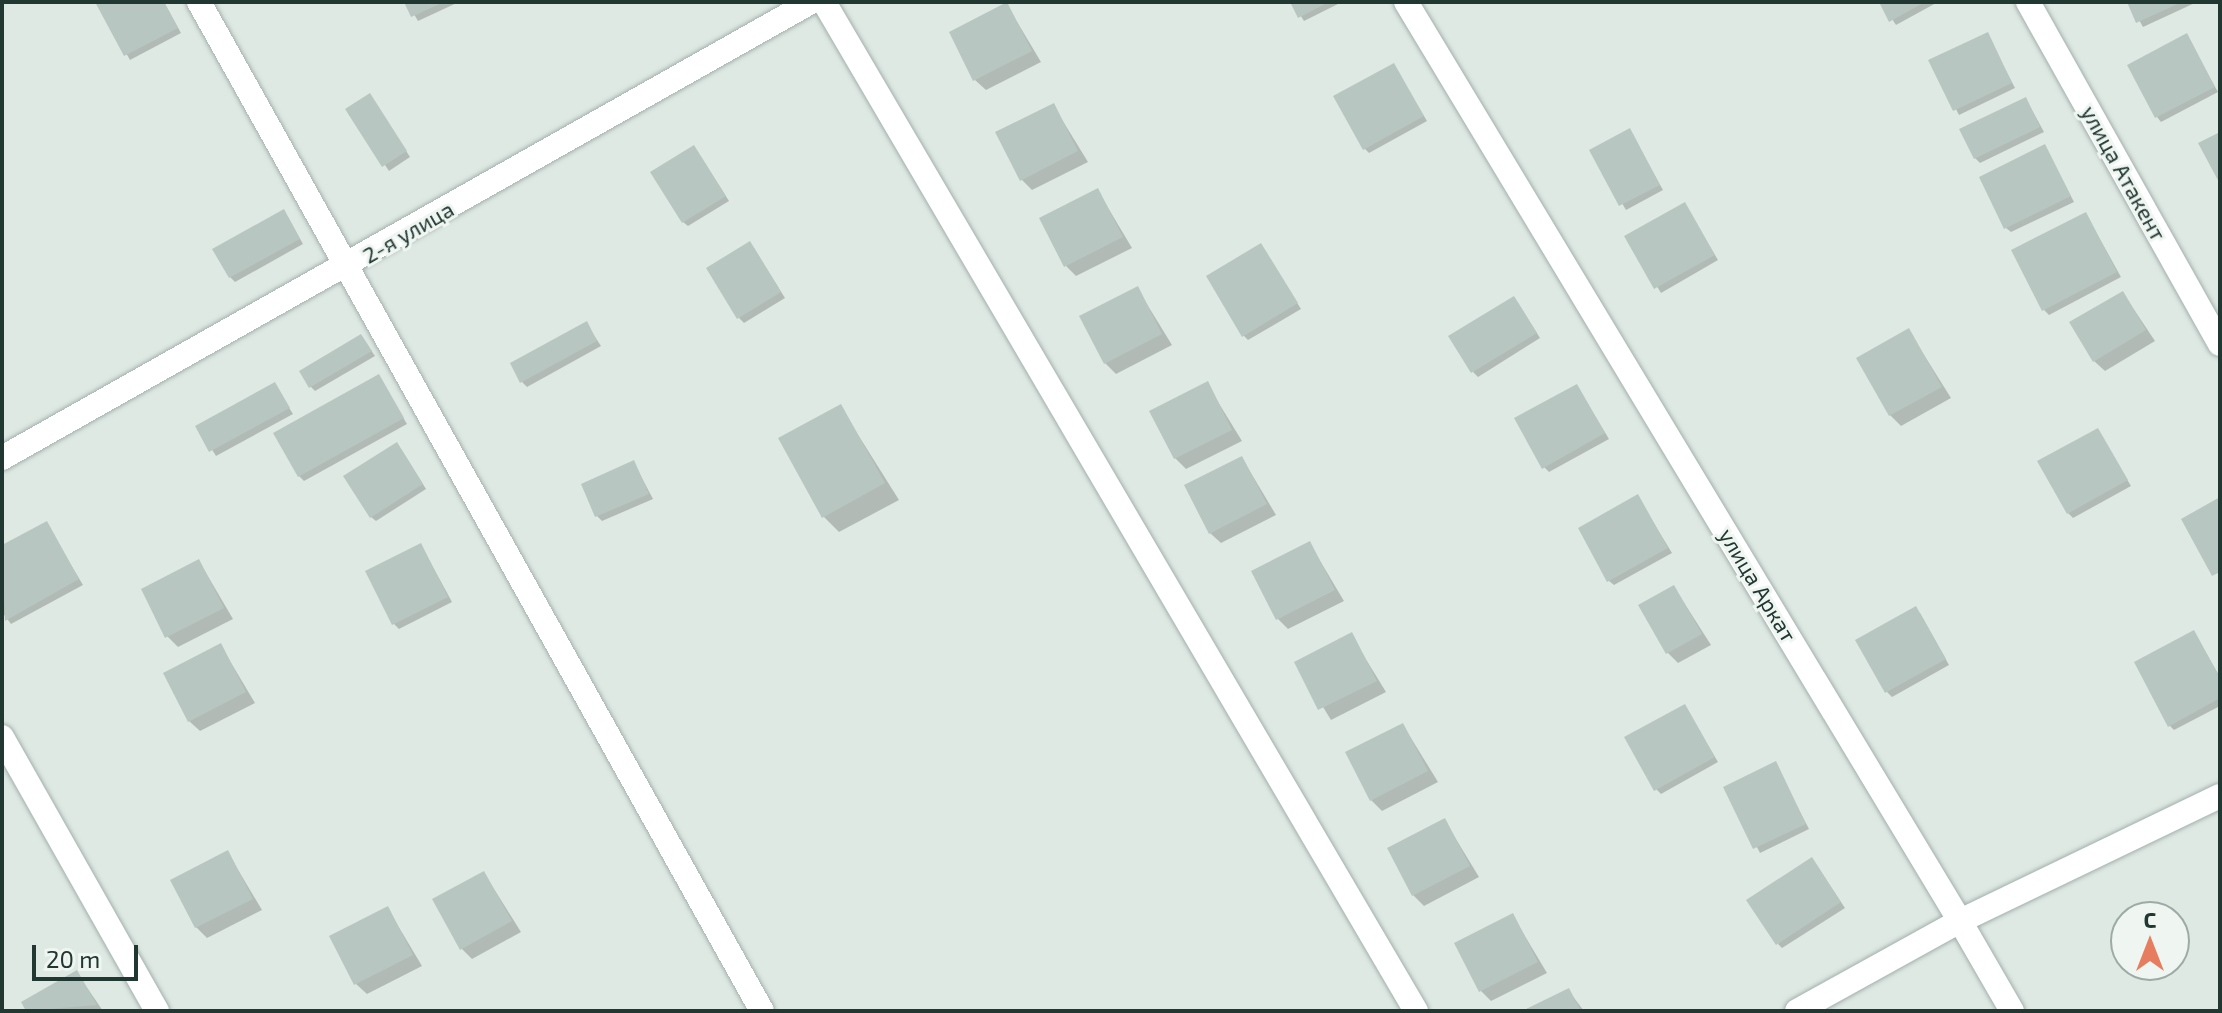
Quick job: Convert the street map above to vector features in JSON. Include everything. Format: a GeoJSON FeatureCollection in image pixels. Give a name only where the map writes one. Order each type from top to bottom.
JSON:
{"type":"FeatureCollection","features":[{"type":"Feature","properties":{"kind":"street"},"geometry":{"type":"LineString","coordinates":[[199,2],[762,1011]]}},
{"type":"Feature","properties":{"kind":"street","name":"2-я улица"},"geometry":{"type":"LineString","coordinates":[[2,458],[345,268],[811,2]]}},
{"type":"Feature","properties":{"kind":"street"},"geometry":{"type":"LineString","coordinates":[[824,2],[1416,1011]]}},
{"type":"Feature","properties":{"kind":"street","name":"улица Аркат"},"geometry":{"type":"LineString","coordinates":[[1406,2],[2012,1011]]}},
{"type":"Feature","properties":{"kind":"street","name":"улица Атакент"},"geometry":{"type":"LineString","coordinates":[[2028,2],[2220,344]]}},
{"type":"Feature","properties":{"kind":"street"},"geometry":{"type":"LineString","coordinates":[[2,737],[157,1011]]}},
{"type":"Feature","properties":{"kind":"street"},"geometry":{"type":"LineString","coordinates":[[1797,1011],[1960,921],[2220,796]]}},
{"type":"Feature","properties":{"kind":"building"},"geometry":{"type":"Polygon","coordinates":[[[95,2],[164,2],[178,28],[124,56],[95,2]]]}},
{"type":"Feature","properties":{"kind":"building"},"geometry":{"type":"Polygon","coordinates":[[[404,2],[444,2],[411,17],[404,2]]]}},
{"type":"Feature","properties":{"kind":"building"},"geometry":{"type":"Polygon","coordinates":[[[1007,2],[1032,51],[973,81],[949,32],[1007,2]]]}},
{"type":"Feature","properties":{"kind":"building"},"geometry":{"type":"Polygon","coordinates":[[[1290,2],[1329,2],[1298,18],[1290,2]]]}},
{"type":"Feature","properties":{"kind":"building"},"geometry":{"type":"Polygon","coordinates":[[[1879,2],[1925,2],[1889,22],[1879,2]]]}},
{"type":"Feature","properties":{"kind":"building"},"geometry":{"type":"Polygon","coordinates":[[[2127,2],[2182,2],[2136,23],[2127,2]]]}},
{"type":"Feature","properties":{"kind":"building"},"geometry":{"type":"Polygon","coordinates":[[[1988,32],[2012,83],[1953,111],[1928,60],[1988,32]]]}},
{"type":"Feature","properties":{"kind":"building"},"geometry":{"type":"Polygon","coordinates":[[[2187,33],[2215,87],[2155,118],[2127,65],[2187,33]]]}},
{"type":"Feature","properties":{"kind":"building"},"geometry":{"type":"Polygon","coordinates":[[[1394,63],[1424,116],[1363,150],[1333,96],[1394,63]]]}},
{"type":"Feature","properties":{"kind":"building"},"geometry":{"type":"Polygon","coordinates":[[[370,93],[407,151],[382,167],[345,109],[370,93]]]}},
{"type":"Feature","properties":{"kind":"building"},"geometry":{"type":"Polygon","coordinates":[[[2026,97],[2040,127],[1974,159],[1959,129],[2026,97]]]}},
{"type":"Feature","properties":{"kind":"building"},"geometry":{"type":"Polygon","coordinates":[[[1054,103],[1078,151],[1020,181],[995,132],[1054,103]]]}},
{"type":"Feature","properties":{"kind":"building"},"geometry":{"type":"Polygon","coordinates":[[[1630,128],[1660,185],[1619,206],[1589,150],[1630,128]]]}},
{"type":"Feature","properties":{"kind":"building"},"geometry":{"type":"Polygon","coordinates":[[[2220,132],[2220,184],[2198,143],[2220,132]]]}},
{"type":"Feature","properties":{"kind":"building"},"geometry":{"type":"Polygon","coordinates":[[[2045,144],[2071,196],[2004,229],[1979,177],[2045,144]]]}},
{"type":"Feature","properties":{"kind":"building"},"geometry":{"type":"Polygon","coordinates":[[[694,145],[726,196],[682,223],[650,172],[694,145]]]}},
{"type":"Feature","properties":{"kind":"building"},"geometry":{"type":"Polygon","coordinates":[[[1098,188],[1123,237],[1064,267],[1039,218],[1098,188]]]}},
{"type":"Feature","properties":{"kind":"building"},"geometry":{"type":"Polygon","coordinates":[[[1685,202],[1715,255],[1654,289],[1624,236],[1685,202]]]}},
{"type":"Feature","properties":{"kind":"building"},"geometry":{"type":"Polygon","coordinates":[[[284,209],[300,239],[229,278],[212,249],[284,209]]]}},
{"type":"Feature","properties":{"kind":"building"},"geometry":{"type":"Polygon","coordinates":[[[2086,212],[2117,272],[2042,311],[2011,250],[2086,212]]]}},
{"type":"Feature","properties":{"kind":"building"},"geometry":{"type":"Polygon","coordinates":[[[750,241],[781,292],[737,319],[706,268],[750,241]]]}},
{"type":"Feature","properties":{"kind":"building"},"geometry":{"type":"Polygon","coordinates":[[[1261,243],[1298,303],[1242,337],[1206,276],[1261,243]]]}},
{"type":"Feature","properties":{"kind":"building"},"geometry":{"type":"Polygon","coordinates":[[[1138,286],[1162,334],[1104,364],[1079,316],[1138,286]]]}},
{"type":"Feature","properties":{"kind":"building"},"geometry":{"type":"Polygon","coordinates":[[[2123,291],[2146,330],[2093,362],[2069,322],[2123,291]]]}},
{"type":"Feature","properties":{"kind":"building"},"geometry":{"type":"Polygon","coordinates":[[[1514,296],[1537,333],[1471,373],[1448,336],[1514,296]]]}},
{"type":"Feature","properties":{"kind":"building"},"geometry":{"type":"Polygon","coordinates":[[[587,321],[597,341],[520,383],[510,363],[587,321]]]}},
{"type":"Feature","properties":{"kind":"building"},"geometry":{"type":"Polygon","coordinates":[[[1909,328],[1942,387],[1889,416],[1856,358],[1909,328]]]}},
{"type":"Feature","properties":{"kind":"building"},"geometry":{"type":"Polygon","coordinates":[[[361,334],[372,351],[309,388],[299,371],[361,334]]]}},
{"type":"Feature","properties":{"kind":"building"},"geometry":{"type":"Polygon","coordinates":[[[379,374],[404,418],[298,477],[273,433],[379,374]]]}},
{"type":"Feature","properties":{"kind":"building"},"geometry":{"type":"Polygon","coordinates":[[[1208,381],[1232,430],[1174,459],[1149,411],[1208,381]]]}},
{"type":"Feature","properties":{"kind":"building"},"geometry":{"type":"Polygon","coordinates":[[[275,382],[290,408],[209,452],[195,426],[275,382]]]}},
{"type":"Feature","properties":{"kind":"building"},"geometry":{"type":"Polygon","coordinates":[[[1577,384],[1605,433],[1542,469],[1514,418],[1577,384]]]}},
{"type":"Feature","properties":{"kind":"building"},"geometry":{"type":"Polygon","coordinates":[[[841,404],[885,483],[822,518],[778,438],[841,404]]]}},
{"type":"Feature","properties":{"kind":"building"},"geometry":{"type":"Polygon","coordinates":[[[2098,428],[2128,480],[2067,514],[2037,461],[2098,428]]]}},
{"type":"Feature","properties":{"kind":"building"},"geometry":{"type":"Polygon","coordinates":[[[397,442],[423,484],[370,518],[343,476],[397,442]]]}},
{"type":"Feature","properties":{"kind":"building"},"geometry":{"type":"Polygon","coordinates":[[[1242,456],[1267,504],[1209,534],[1184,485],[1242,456]]]}},
{"type":"Feature","properties":{"kind":"building"},"geometry":{"type":"Polygon","coordinates":[[[634,460],[649,494],[595,517],[581,484],[634,460]]]}},
{"type":"Feature","properties":{"kind":"building"},"geometry":{"type":"Polygon","coordinates":[[[1638,494],[1668,548],[1607,582],[1578,528],[1638,494]]]}},
{"type":"Feature","properties":{"kind":"building"},"geometry":{"type":"Polygon","coordinates":[[[2220,497],[2220,572],[2212,576],[2181,519],[2220,497]]]}},
{"type":"Feature","properties":{"kind":"building"},"geometry":{"type":"Polygon","coordinates":[[[47,521],[79,579],[5,621],[2,545],[47,521]]]}},
{"type":"Feature","properties":{"kind":"building"},"geometry":{"type":"Polygon","coordinates":[[[1310,541],[1335,590],[1276,620],[1251,571],[1310,541]]]}},
{"type":"Feature","properties":{"kind":"building"},"geometry":{"type":"Polygon","coordinates":[[[421,543],[448,597],[392,625],[365,571],[421,543]]]}},
{"type":"Feature","properties":{"kind":"building"},"geometry":{"type":"Polygon","coordinates":[[[199,559],[224,608],[165,638],[141,589],[199,559]]]}},
{"type":"Feature","properties":{"kind":"building"},"geometry":{"type":"Polygon","coordinates":[[[1674,585],[1702,634],[1666,654],[1638,605],[1674,585]]]}},
{"type":"Feature","properties":{"kind":"building"},"geometry":{"type":"Polygon","coordinates":[[[1916,606],[1946,659],[1885,693],[1855,640],[1916,606]]]}},
{"type":"Feature","properties":{"kind":"building"},"geometry":{"type":"Polygon","coordinates":[[[2194,630],[2220,678],[2220,698],[2168,727],[2134,662],[2194,630]]]}},
{"type":"Feature","properties":{"kind":"building"},"geometry":{"type":"Polygon","coordinates":[[[1352,632],[1377,681],[1318,710],[1294,662],[1352,632]]]}},
{"type":"Feature","properties":{"kind":"building"},"geometry":{"type":"Polygon","coordinates":[[[221,643],[246,692],[188,722],[163,673],[221,643]]]}},
{"type":"Feature","properties":{"kind":"building"},"geometry":{"type":"Polygon","coordinates":[[[1685,704],[1715,757],[1654,791],[1624,737],[1685,704]]]}},
{"type":"Feature","properties":{"kind":"building"},"geometry":{"type":"Polygon","coordinates":[[[1403,723],[1428,771],[1370,801],[1345,752],[1403,723]]]}},
{"type":"Feature","properties":{"kind":"building"},"geometry":{"type":"Polygon","coordinates":[[[1776,761],[1806,824],[1753,849],[1723,787],[1776,761]]]}},
{"type":"Feature","properties":{"kind":"building"},"geometry":{"type":"Polygon","coordinates":[[[1445,818],[1470,866],[1412,896],[1387,848],[1445,818]]]}},
{"type":"Feature","properties":{"kind":"building"},"geometry":{"type":"Polygon","coordinates":[[[228,850],[253,899],[195,928],[170,880],[228,850]]]}},
{"type":"Feature","properties":{"kind":"building"},"geometry":{"type":"Polygon","coordinates":[[[1812,857],[1841,902],[1776,945],[1746,900],[1812,857]]]}},
{"type":"Feature","properties":{"kind":"building"},"geometry":{"type":"Polygon","coordinates":[[[484,871],[512,921],[460,950],[432,899],[484,871]]]}},
{"type":"Feature","properties":{"kind":"building"},"geometry":{"type":"Polygon","coordinates":[[[388,906],[413,955],[354,985],[329,936],[388,906]]]}},
{"type":"Feature","properties":{"kind":"building"},"geometry":{"type":"Polygon","coordinates":[[[1513,913],[1538,962],[1479,992],[1454,943],[1513,913]]]}},
{"type":"Feature","properties":{"kind":"building"},"geometry":{"type":"Polygon","coordinates":[[[77,970],[97,1005],[26,1011],[21,1002],[77,970]]]}},
{"type":"Feature","properties":{"kind":"building"},"geometry":{"type":"Polygon","coordinates":[[[1569,988],[1581,1011],[1522,1011],[1569,988]]]}}]}
